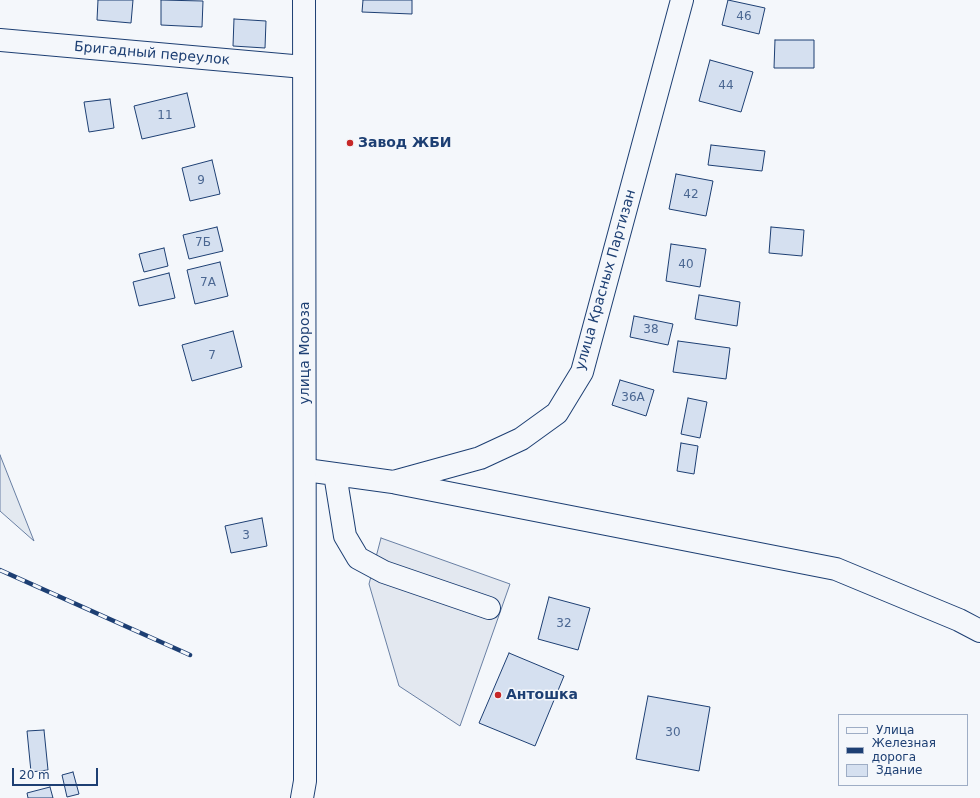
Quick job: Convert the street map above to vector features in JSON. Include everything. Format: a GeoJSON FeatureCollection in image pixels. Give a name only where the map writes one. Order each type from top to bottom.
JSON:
{"type":"FeatureCollection","features":[{"type":"Feature","properties":{"kind":"street","name":"улица Мороза"},"geometry":{"type":"LineString","coordinates":[[302,798],[305,781],[306,470],[304,0]]}},
{"type":"Feature","properties":{"kind":"street","name":"улица Красных Партизан"},"geometry":{"type":"LineString","coordinates":[[306,470],[393,482],[480,458],[520,439],[557,413],[582,372],[682,0]]}},
{"type":"Feature","properties":{"kind":"street","name":"Бригадный переулок"},"geometry":{"type":"LineString","coordinates":[[0,40],[304,67]]}},
{"type":"Feature","properties":{"kind":"street"},"geometry":{"type":"LineString","coordinates":[[335,474],[345,536],[358,558],[384,572],[489,608]]}},
{"type":"Feature","properties":{"kind":"street"},"geometry":{"type":"LineString","coordinates":[[393,482],[836,569],[959,620],[980,631]]}},
{"type":"Feature","properties":{"kind":"shaded area"},"geometry":{"type":"Polygon","coordinates":[[[0,455],[34,541],[0,511],[0,455]]]}},
{"type":"Feature","properties":{"kind":"shaded area"},"geometry":{"type":"Polygon","coordinates":[[[381,538],[510,584],[460,726],[399,686],[369,584],[381,538]]]}},
{"type":"Feature","properties":{"kind":"building"},"geometry":{"type":"Polygon","coordinates":[[[98,0],[133,0],[131,23],[97,20],[98,0]]]}},
{"type":"Feature","properties":{"kind":"building"},"geometry":{"type":"Polygon","coordinates":[[[161,0],[203,1],[202,27],[161,25],[161,0]]]}},
{"type":"Feature","properties":{"kind":"building"},"geometry":{"type":"Polygon","coordinates":[[[363,0],[412,0],[412,14],[362,12],[363,0]]]}},
{"type":"Feature","properties":{"kind":"building"},"geometry":{"type":"Polygon","coordinates":[[[728,0],[765,8],[759,34],[722,25],[728,0]]]}},
{"type":"Feature","properties":{"kind":"building"},"geometry":{"type":"Polygon","coordinates":[[[234,19],[266,21],[265,48],[233,46],[234,19]]]}},
{"type":"Feature","properties":{"kind":"building"},"geometry":{"type":"Polygon","coordinates":[[[775,40],[814,40],[814,68],[774,68],[775,40]]]}},
{"type":"Feature","properties":{"kind":"building"},"geometry":{"type":"Polygon","coordinates":[[[710,60],[753,72],[741,112],[699,101],[710,60]]]}},
{"type":"Feature","properties":{"kind":"building"},"geometry":{"type":"Polygon","coordinates":[[[187,93],[195,127],[142,139],[134,106],[187,93]]]}},
{"type":"Feature","properties":{"kind":"building"},"geometry":{"type":"Polygon","coordinates":[[[110,99],[114,128],[89,132],[84,102],[110,99]]]}},
{"type":"Feature","properties":{"kind":"building"},"geometry":{"type":"Polygon","coordinates":[[[711,145],[765,151],[762,171],[708,165],[711,145]]]}},
{"type":"Feature","properties":{"kind":"building"},"geometry":{"type":"Polygon","coordinates":[[[212,160],[220,194],[190,201],[182,168],[212,160]]]}},
{"type":"Feature","properties":{"kind":"building"},"geometry":{"type":"Polygon","coordinates":[[[676,174],[713,181],[706,216],[669,209],[676,174]]]}},
{"type":"Feature","properties":{"kind":"building"},"geometry":{"type":"Polygon","coordinates":[[[217,227],[223,251],[189,259],[183,235],[217,227]]]}},
{"type":"Feature","properties":{"kind":"building"},"geometry":{"type":"Polygon","coordinates":[[[771,227],[804,230],[802,256],[769,253],[771,227]]]}},
{"type":"Feature","properties":{"kind":"building"},"geometry":{"type":"Polygon","coordinates":[[[671,244],[706,249],[700,287],[666,281],[671,244]]]}},
{"type":"Feature","properties":{"kind":"building"},"geometry":{"type":"Polygon","coordinates":[[[164,248],[168,266],[144,272],[139,254],[164,248]]]}},
{"type":"Feature","properties":{"kind":"building"},"geometry":{"type":"Polygon","coordinates":[[[220,262],[228,296],[195,304],[187,270],[220,262]]]}},
{"type":"Feature","properties":{"kind":"building"},"geometry":{"type":"Polygon","coordinates":[[[169,273],[175,298],[139,306],[133,282],[169,273]]]}},
{"type":"Feature","properties":{"kind":"building"},"geometry":{"type":"Polygon","coordinates":[[[699,295],[740,302],[737,326],[695,319],[699,295]]]}},
{"type":"Feature","properties":{"kind":"building"},"geometry":{"type":"Polygon","coordinates":[[[634,316],[673,324],[668,345],[630,337],[634,316]]]}},
{"type":"Feature","properties":{"kind":"building"},"geometry":{"type":"Polygon","coordinates":[[[233,331],[242,367],[192,381],[182,345],[233,331]]]}},
{"type":"Feature","properties":{"kind":"building"},"geometry":{"type":"Polygon","coordinates":[[[678,341],[730,348],[726,379],[673,372],[678,341]]]}},
{"type":"Feature","properties":{"kind":"building"},"geometry":{"type":"Polygon","coordinates":[[[620,380],[654,390],[646,416],[612,405],[620,380]]]}},
{"type":"Feature","properties":{"kind":"building"},"geometry":{"type":"Polygon","coordinates":[[[688,398],[707,402],[700,438],[681,434],[688,398]]]}},
{"type":"Feature","properties":{"kind":"building"},"geometry":{"type":"Polygon","coordinates":[[[681,443],[698,446],[694,474],[677,471],[681,443]]]}},
{"type":"Feature","properties":{"kind":"building"},"geometry":{"type":"Polygon","coordinates":[[[262,518],[267,546],[231,553],[225,526],[262,518]]]}},
{"type":"Feature","properties":{"kind":"building"},"geometry":{"type":"Polygon","coordinates":[[[549,597],[590,608],[578,650],[538,639],[549,597]]]}},
{"type":"Feature","properties":{"kind":"building"},"geometry":{"type":"Polygon","coordinates":[[[509,653],[564,676],[535,746],[479,723],[509,653]]]}},
{"type":"Feature","properties":{"kind":"building"},"geometry":{"type":"Polygon","coordinates":[[[648,696],[710,707],[699,771],[636,759],[648,696]]]}},
{"type":"Feature","properties":{"kind":"building"},"geometry":{"type":"Polygon","coordinates":[[[44,730],[48,770],[31,772],[27,731],[44,730]]]}},
{"type":"Feature","properties":{"kind":"building"},"geometry":{"type":"Polygon","coordinates":[[[73,772],[79,794],[67,797],[62,775],[73,772]]]}},
{"type":"Feature","properties":{"kind":"building"},"geometry":{"type":"Polygon","coordinates":[[[50,787],[53,798],[28,798],[27,793],[50,787]]]}},
{"type":"Feature","properties":{"kind":"railway"},"geometry":{"type":"LineString","coordinates":[[0,570],[190,655]]}},
{"type":"Feature","properties":{"kind":"place","name":"Завод ЖБИ"},"geometry":{"type":"Point","coordinates":[350,143]}},
{"type":"Feature","properties":{"kind":"place","name":"Антошка"},"geometry":{"type":"Point","coordinates":[498,695]}}]}
